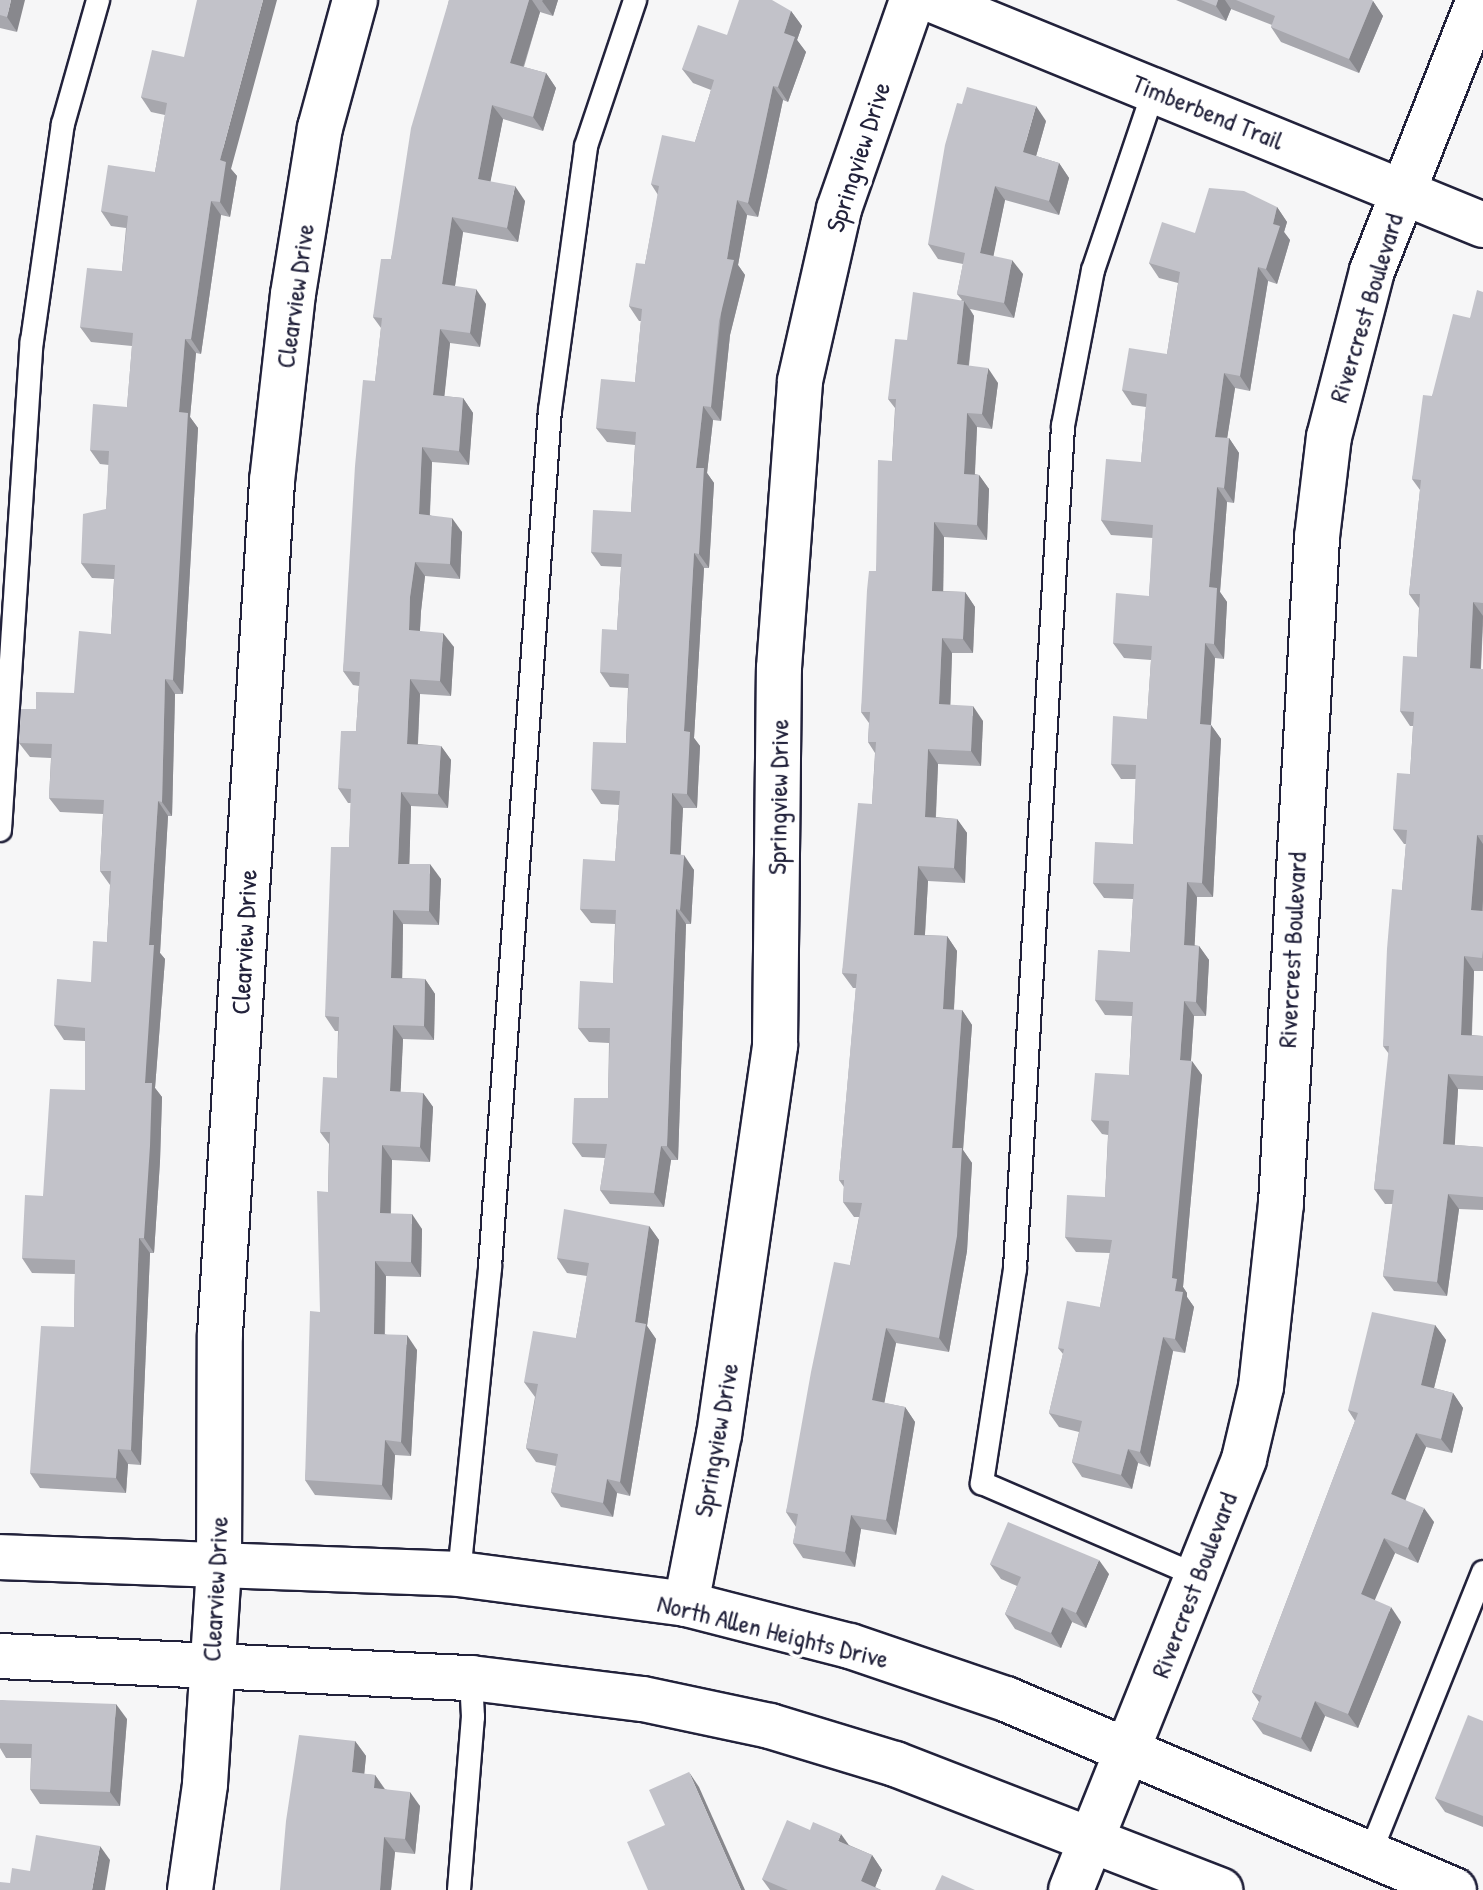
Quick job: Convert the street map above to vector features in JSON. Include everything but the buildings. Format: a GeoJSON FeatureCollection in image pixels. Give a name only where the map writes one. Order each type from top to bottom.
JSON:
{"type":"FeatureCollection","features":[{"type":"Feature","properties":{"kind":"street","name":"Clearview Drive"},"geometry":{"type":"LineString","coordinates":[[190,1890],[205,1784],[219,1567],[220,1334],[272,481],[293,294],[320,128],[355,0]]}},
{"type":"Feature","properties":{"kind":"street","name":"Springview Drive"},"geometry":{"type":"LineString","coordinates":[[686,1604],[719,1435],[775,1045],[779,668],[800,381],[839,209],[912,0]]}},
{"type":"Feature","properties":{"kind":"street","name":"Timberbend Trail"},"geometry":{"type":"LineString","coordinates":[[932,0],[1483,225]]}},
{"type":"Feature","properties":{"kind":"street","name":"Rivercrest Boulevard"},"geometry":{"type":"LineString","coordinates":[[1071,1890],[1129,1753],[1244,1459],[1261,1387],[1272,1301],[1317,537],[1329,437],[1372,271],[1401,191],[1479,0]]}},
{"type":"Feature","properties":{"kind":"street","name":"North Allen Heights Drive"},"geometry":{"type":"LineString","coordinates":[[0,1557],[459,1574],[686,1604],[864,1650],[1006,1699],[1454,1890]]}},
{"type":"Feature","properties":{"kind":"street"},"geometry":{"type":"LineString","coordinates":[[0,1656],[471,1678],[643,1699],[770,1726],[895,1764],[1220,1890]]}},
{"type":"Feature","properties":{"kind":"lane"},"geometry":{"type":"LineString","coordinates":[[0,830],[32,341],[63,124],[98,0]]}},
{"type":"Feature","properties":{"kind":"lane"},"geometry":{"type":"LineString","coordinates":[[459,1574],[490,1267],[550,410],[586,146],[635,0]]}},
{"type":"Feature","properties":{"kind":"lane"},"geometry":{"type":"LineString","coordinates":[[1154,90],[1093,270],[1063,426],[1015,1269],[982,1483],[1198,1576]]}},
{"type":"Feature","properties":{"kind":"lane"},"geometry":{"type":"LineString","coordinates":[[1369,1856],[1483,1572]]}},
{"type":"Feature","properties":{"kind":"lane"},"geometry":{"type":"LineString","coordinates":[[459,1890],[473,1717],[471,1678]]}}]}
